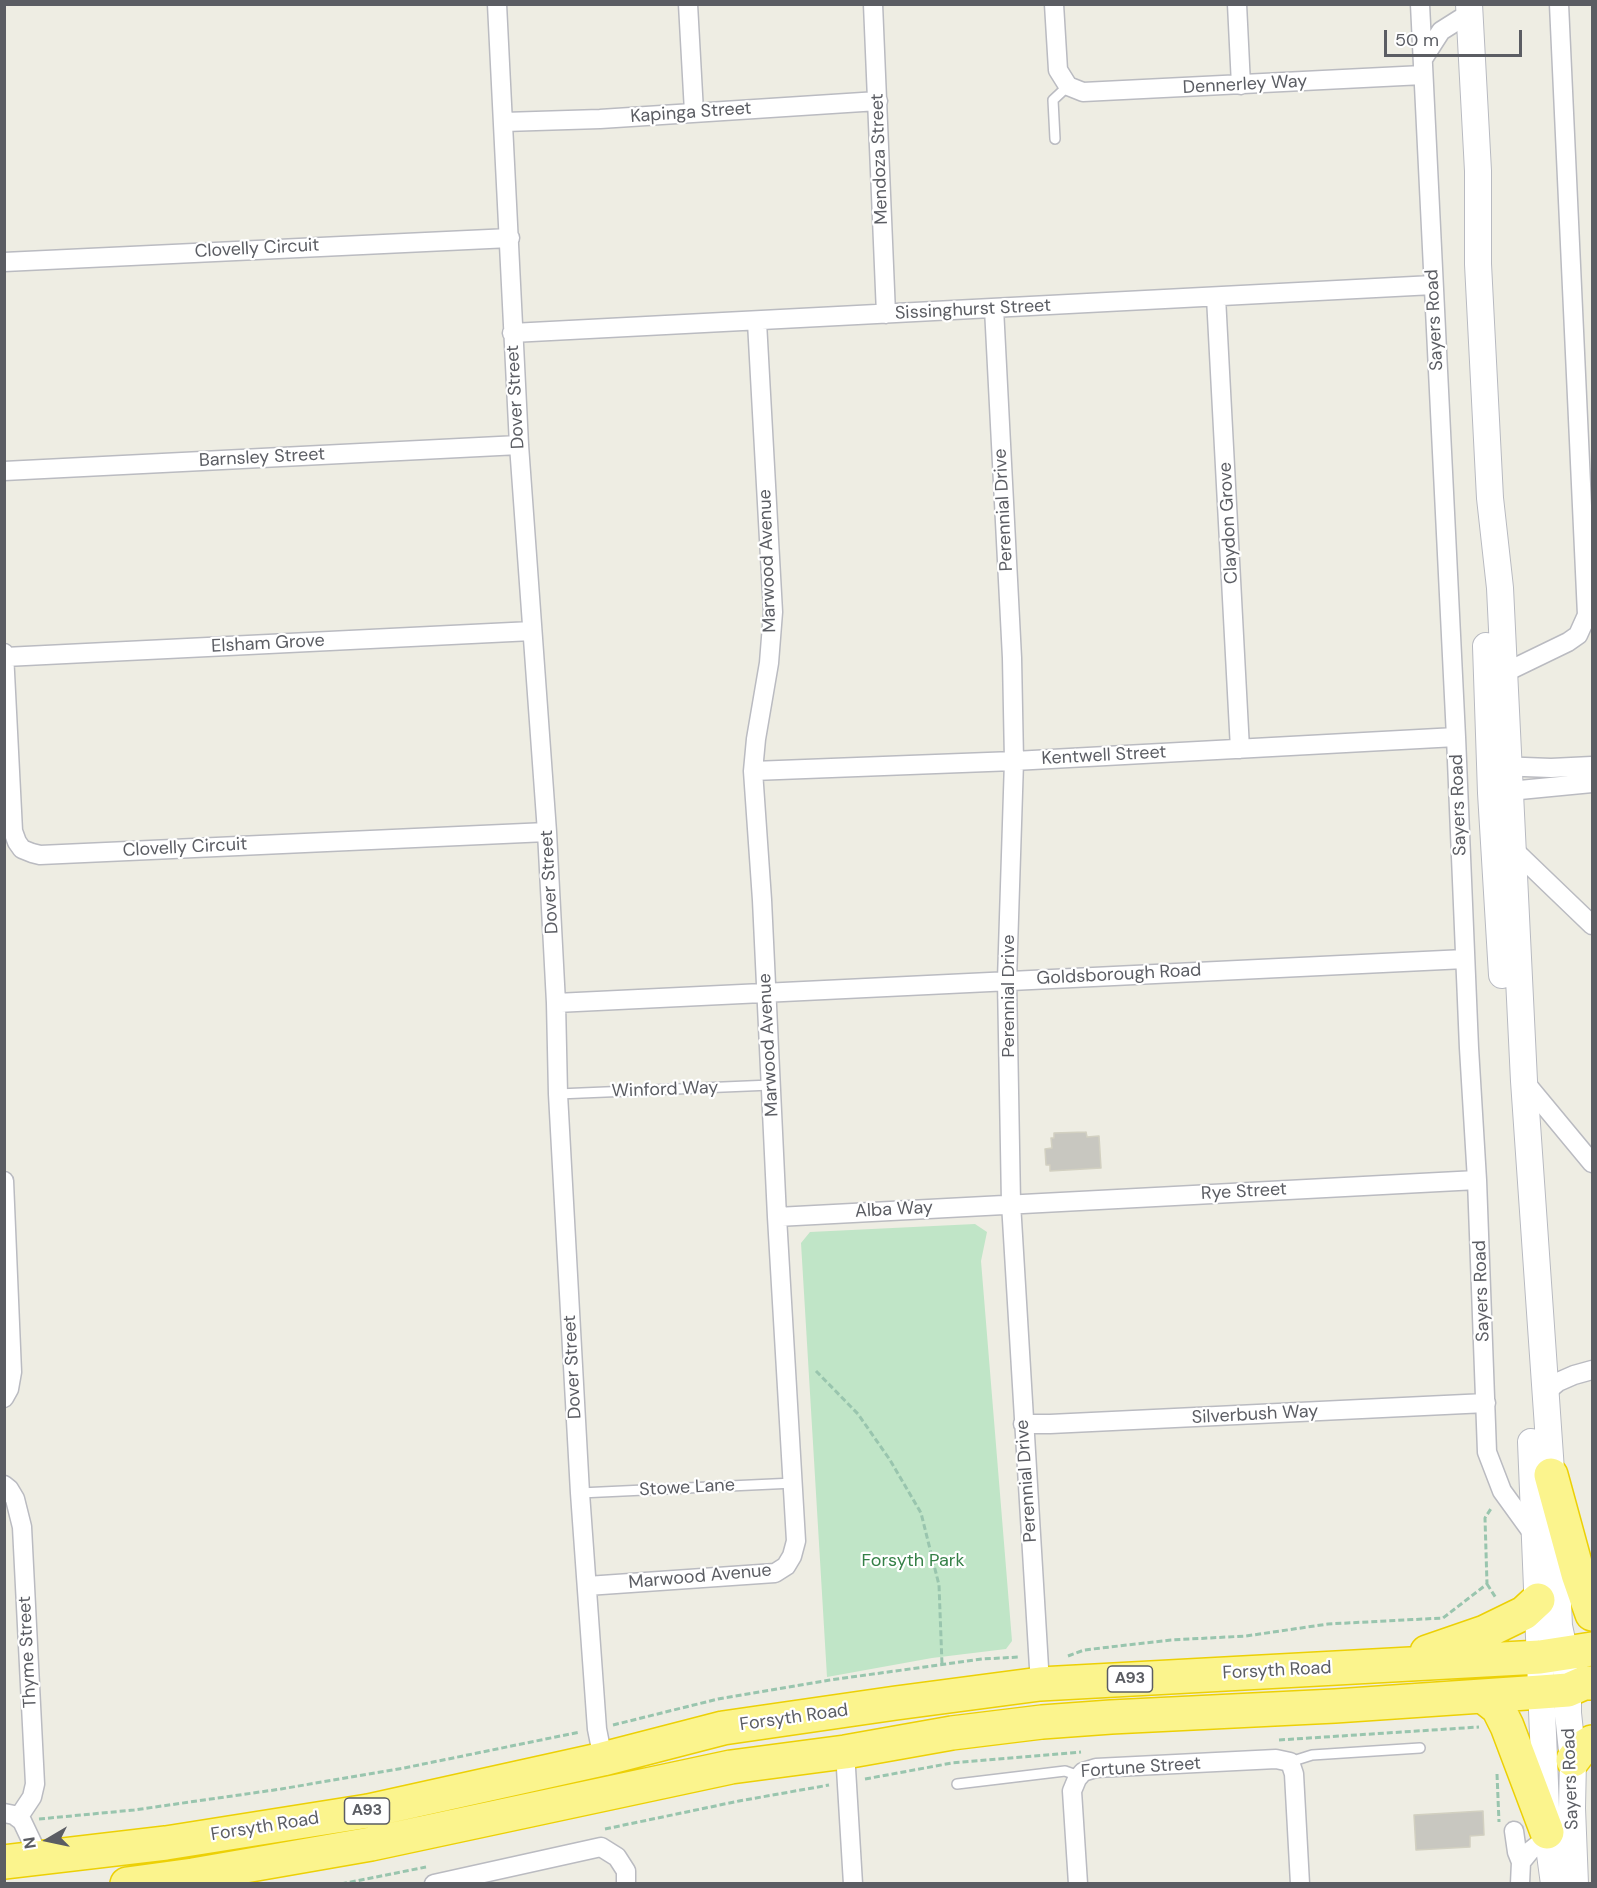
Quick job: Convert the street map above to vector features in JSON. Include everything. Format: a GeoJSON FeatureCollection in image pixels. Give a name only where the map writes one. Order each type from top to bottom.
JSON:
{"type":"FeatureCollection","features":[{"type":"Feature","properties":{"kind":"highway"},"geometry":{"type":"LineString","coordinates":[[1551,1475],[1578,1574],[1593,1614]]}},
{"type":"Feature","properties":{"kind":"highway"},"geometry":{"type":"LineString","coordinates":[[1373,1666],[1448,1646],[1485,1632],[1524,1613],[1538,1600]]}},
{"type":"Feature","properties":{"kind":"highway","name":"Forsyth Road"},"geometry":{"type":"LineString","coordinates":[[4,1862],[166,1843],[369,1810],[603,1759],[723,1728],[1040,1684],[1566,1653]]}},
{"type":"Feature","properties":{"kind":"highway"},"geometry":{"type":"LineString","coordinates":[[1040,1684],[1042,1722]]}},
{"type":"Feature","properties":{"kind":"highway","name":"Forsyth Road"},"geometry":{"type":"LineString","coordinates":[[127,1884],[166,1881],[371,1844],[731,1767],[845,1752],[952,1732],[1042,1722],[1484,1697],[1567,1688]]}},
{"type":"Feature","properties":{"kind":"highway"},"geometry":{"type":"LineString","coordinates":[[1484,1697],[1498,1708],[1507,1726],[1548,1835]]}},
{"type":"Feature","properties":{"kind":"highway"},"geometry":{"type":"LineString","coordinates":[[603,1759],[609,1794]]}},
{"type":"Feature","properties":{"kind":"highway"},"geometry":{"type":"LineString","coordinates":[[166,1843],[166,1881]]}},
{"type":"Feature","properties":{"kind":"main road","name":"Sayers Road"},"geometry":{"type":"LineString","coordinates":[[1462,12],[1478,171],[1478,264],[1490,498],[1500,588],[1504,673],[1500,779],[1538,1600],[1566,1653]]}},
{"type":"Feature","properties":{"kind":"main road","name":"Sayers Road"},"geometry":{"type":"LineString","coordinates":[[1490,498],[1485,577],[1486,687],[1514,850],[1524,1082],[1554,1514],[1558,1626],[1566,1653],[1568,1713],[1583,1751],[1572,1808],[1575,1884]]}},
{"type":"Feature","properties":{"kind":"main road","name":"Sayers Road"},"geometry":{"type":"LineString","coordinates":[[1554,1884],[1548,1835],[1567,1688]]}},
{"type":"Feature","properties":{"kind":"street","name":"Dover Street"},"geometry":{"type":"LineString","coordinates":[[497,4],[510,238],[512,333],[547,832],[556,1003],[558,1094],[580,1493],[597,1729],[603,1759]]}},
{"type":"Feature","properties":{"kind":"street"},"geometry":{"type":"LineString","coordinates":[[688,4],[694,112]]}},
{"type":"Feature","properties":{"kind":"street","name":"Mendoza Street"},"geometry":{"type":"LineString","coordinates":[[873,4],[886,314]]}},
{"type":"Feature","properties":{"kind":"street"},"geometry":{"type":"LineString","coordinates":[[1054,4],[1058,70],[1068,86]]}},
{"type":"Feature","properties":{"kind":"street"},"geometry":{"type":"LineString","coordinates":[[1237,4],[1240,84]]}},
{"type":"Feature","properties":{"kind":"street","name":"Sayers Road"},"geometry":{"type":"LineString","coordinates":[[1420,4],[1477,1180],[1487,1452],[1502,1491],[1536,1538]]}},
{"type":"Feature","properties":{"kind":"street"},"geometry":{"type":"LineString","coordinates":[[1504,673],[1568,642],[1578,635],[1587,615],[1559,4]]}},
{"type":"Feature","properties":{"kind":"street","name":"Sayers Road"},"geometry":{"type":"LineString","coordinates":[[1423,67],[1436,36],[1462,12]]}},
{"type":"Feature","properties":{"kind":"street","name":"Dennerley Way"},"geometry":{"type":"LineString","coordinates":[[1068,86],[1083,92],[1240,84],[1423,67]]}},
{"type":"Feature","properties":{"kind":"street","name":"Kapinga Street"},"geometry":{"type":"LineString","coordinates":[[504,122],[878,101]]}},
{"type":"Feature","properties":{"kind":"street","name":"Clovelly Circuit"},"geometry":{"type":"LineString","coordinates":[[4,262],[510,238]]}},
{"type":"Feature","properties":{"kind":"street","name":"Sissinghurst Street"},"geometry":{"type":"LineString","coordinates":[[512,333],[1433,285]]}},
{"type":"Feature","properties":{"kind":"street","name":"Claydon Grove"},"geometry":{"type":"LineString","coordinates":[[1216,297],[1240,749]]}},
{"type":"Feature","properties":{"kind":"street","name":"Perennial Drive"},"geometry":{"type":"LineString","coordinates":[[994,308],[1012,658],[1014,760],[1007,980],[1011,1203],[1040,1684]]}},
{"type":"Feature","properties":{"kind":"street","name":"Marwood Avenue"},"geometry":{"type":"LineString","coordinates":[[587,1586],[775,1574],[786,1566],[792,1556],[796,1541],[753,771],[769,663],[773,612],[757,322]]}},
{"type":"Feature","properties":{"kind":"street","name":"Barnsley Street"},"geometry":{"type":"LineString","coordinates":[[4,471],[519,445]]}},
{"type":"Feature","properties":{"kind":"street","name":"Elsham Grove"},"geometry":{"type":"LineString","coordinates":[[5,655],[532,631]]}},
{"type":"Feature","properties":{"kind":"street","name":"Clovelly Circuit"},"geometry":{"type":"LineString","coordinates":[[5,655],[13,831],[22,849],[32,853],[52,855],[547,832]]}},
{"type":"Feature","properties":{"kind":"street","name":"Kentwell Street"},"geometry":{"type":"LineString","coordinates":[[753,771],[1456,737]]}},
{"type":"Feature","properties":{"kind":"street"},"geometry":{"type":"LineString","coordinates":[[1500,779],[1593,766]]}},
{"type":"Feature","properties":{"kind":"street"},"geometry":{"type":"LineString","coordinates":[[1500,779],[1593,783]]}},
{"type":"Feature","properties":{"kind":"street"},"geometry":{"type":"LineString","coordinates":[[1514,850],[1593,925]]}},
{"type":"Feature","properties":{"kind":"street","name":"Goldsborough Road"},"geometry":{"type":"LineString","coordinates":[[556,1003],[1465,959]]}},
{"type":"Feature","properties":{"kind":"street"},"geometry":{"type":"LineString","coordinates":[[1524,1082],[1593,1163]]}},
{"type":"Feature","properties":{"kind":"street","name":"Rye Street"},"geometry":{"type":"LineString","coordinates":[[1011,1203],[1477,1180]]}},
{"type":"Feature","properties":{"kind":"street"},"geometry":{"type":"LineString","coordinates":[[4,1181],[12,1372],[9,1389],[4,1398]]}},
{"type":"Feature","properties":{"kind":"street","name":"Alba Way"},"geometry":{"type":"LineString","coordinates":[[777,1217],[1011,1203]]}},
{"type":"Feature","properties":{"kind":"street"},"geometry":{"type":"LineString","coordinates":[[1545,1392],[1558,1382],[1574,1375],[1593,1371]]}},
{"type":"Feature","properties":{"kind":"street","name":"Silverbush Way"},"geometry":{"type":"LineString","coordinates":[[1023,1424],[1486,1403]]}},
{"type":"Feature","properties":{"kind":"street","name":"Thyme Street"},"geometry":{"type":"LineString","coordinates":[[4,1485],[15,1499],[22,1527],[35,1785],[32,1797],[11,1815]]}},
{"type":"Feature","properties":{"kind":"street"},"geometry":{"type":"LineString","coordinates":[[845,1752],[853,1884]]}},
{"type":"Feature","properties":{"kind":"street","name":"Fortune Street"},"geometry":{"type":"LineString","coordinates":[[1079,1776],[1087,1770],[1096,1768],[1276,1759],[1290,1762]]}},
{"type":"Feature","properties":{"kind":"street"},"geometry":{"type":"LineString","coordinates":[[1290,1762],[1294,1779],[1300,1884]]}},
{"type":"Feature","properties":{"kind":"street"},"geometry":{"type":"LineString","coordinates":[[1078,1884],[1072,1791],[1079,1776]]}},
{"type":"Feature","properties":{"kind":"street"},"geometry":{"type":"LineString","coordinates":[[11,1815],[22,1821],[40,1859]]}},
{"type":"Feature","properties":{"kind":"street"},"geometry":{"type":"LineString","coordinates":[[1507,1829],[1521,1862],[1520,1884]]}},
{"type":"Feature","properties":{"kind":"street","name":"Sayers Road"},"geometry":{"type":"LineString","coordinates":[[1521,1862],[1548,1835]]}},
{"type":"Feature","properties":{"kind":"street"},"geometry":{"type":"LineString","coordinates":[[434,1884],[601,1847],[617,1857],[626,1871],[627,1884]]}},
{"type":"Feature","properties":{"kind":"lane"},"geometry":{"type":"LineString","coordinates":[[1055,139],[1053,100],[1068,86]]}},
{"type":"Feature","properties":{"kind":"lane","name":"Winford Way"},"geometry":{"type":"LineString","coordinates":[[558,1094],[771,1085]]}},
{"type":"Feature","properties":{"kind":"lane","name":"Stowe Lane"},"geometry":{"type":"LineString","coordinates":[[580,1493],[794,1483]]}},
{"type":"Feature","properties":{"kind":"lane","name":"Fortune Street"},"geometry":{"type":"LineString","coordinates":[[1290,1762],[1312,1755],[1420,1748]]}},
{"type":"Feature","properties":{"kind":"lane","name":"Fortune Street"},"geometry":{"type":"LineString","coordinates":[[957,1784],[1065,1771],[1079,1776]]}},
{"type":"Feature","properties":{"kind":"path"},"geometry":{"type":"LineString","coordinates":[[816,1371],[858,1414],[890,1460],[921,1513],[939,1585],[942,1664]]}},
{"type":"Feature","properties":{"kind":"path"},"geometry":{"type":"LineString","coordinates":[[1496,1770],[1507,1829]]}},
{"type":"Feature","properties":{"kind":"green space","name":"Forsyth Park"},"geometry":{"type":"Polygon","coordinates":[[[975,1224],[987,1232],[981,1261],[1012,1641],[1006,1649],[932,1658],[827,1677],[801,1243],[810,1232],[975,1224]]]}},
{"type":"Feature","properties":{"kind":"building"},"geometry":{"type":"Polygon","coordinates":[[[1086,1132],[1087,1137],[1099,1136],[1101,1168],[1050,1171],[1050,1165],[1046,1165],[1045,1149],[1052,1148],[1051,1138],[1054,1138],[1054,1133],[1086,1132]]]}},
{"type":"Feature","properties":{"kind":"building"},"geometry":{"type":"Polygon","coordinates":[[[1483,1811],[1484,1835],[1470,1836],[1470,1847],[1416,1850],[1414,1815],[1483,1811]]]}}]}
